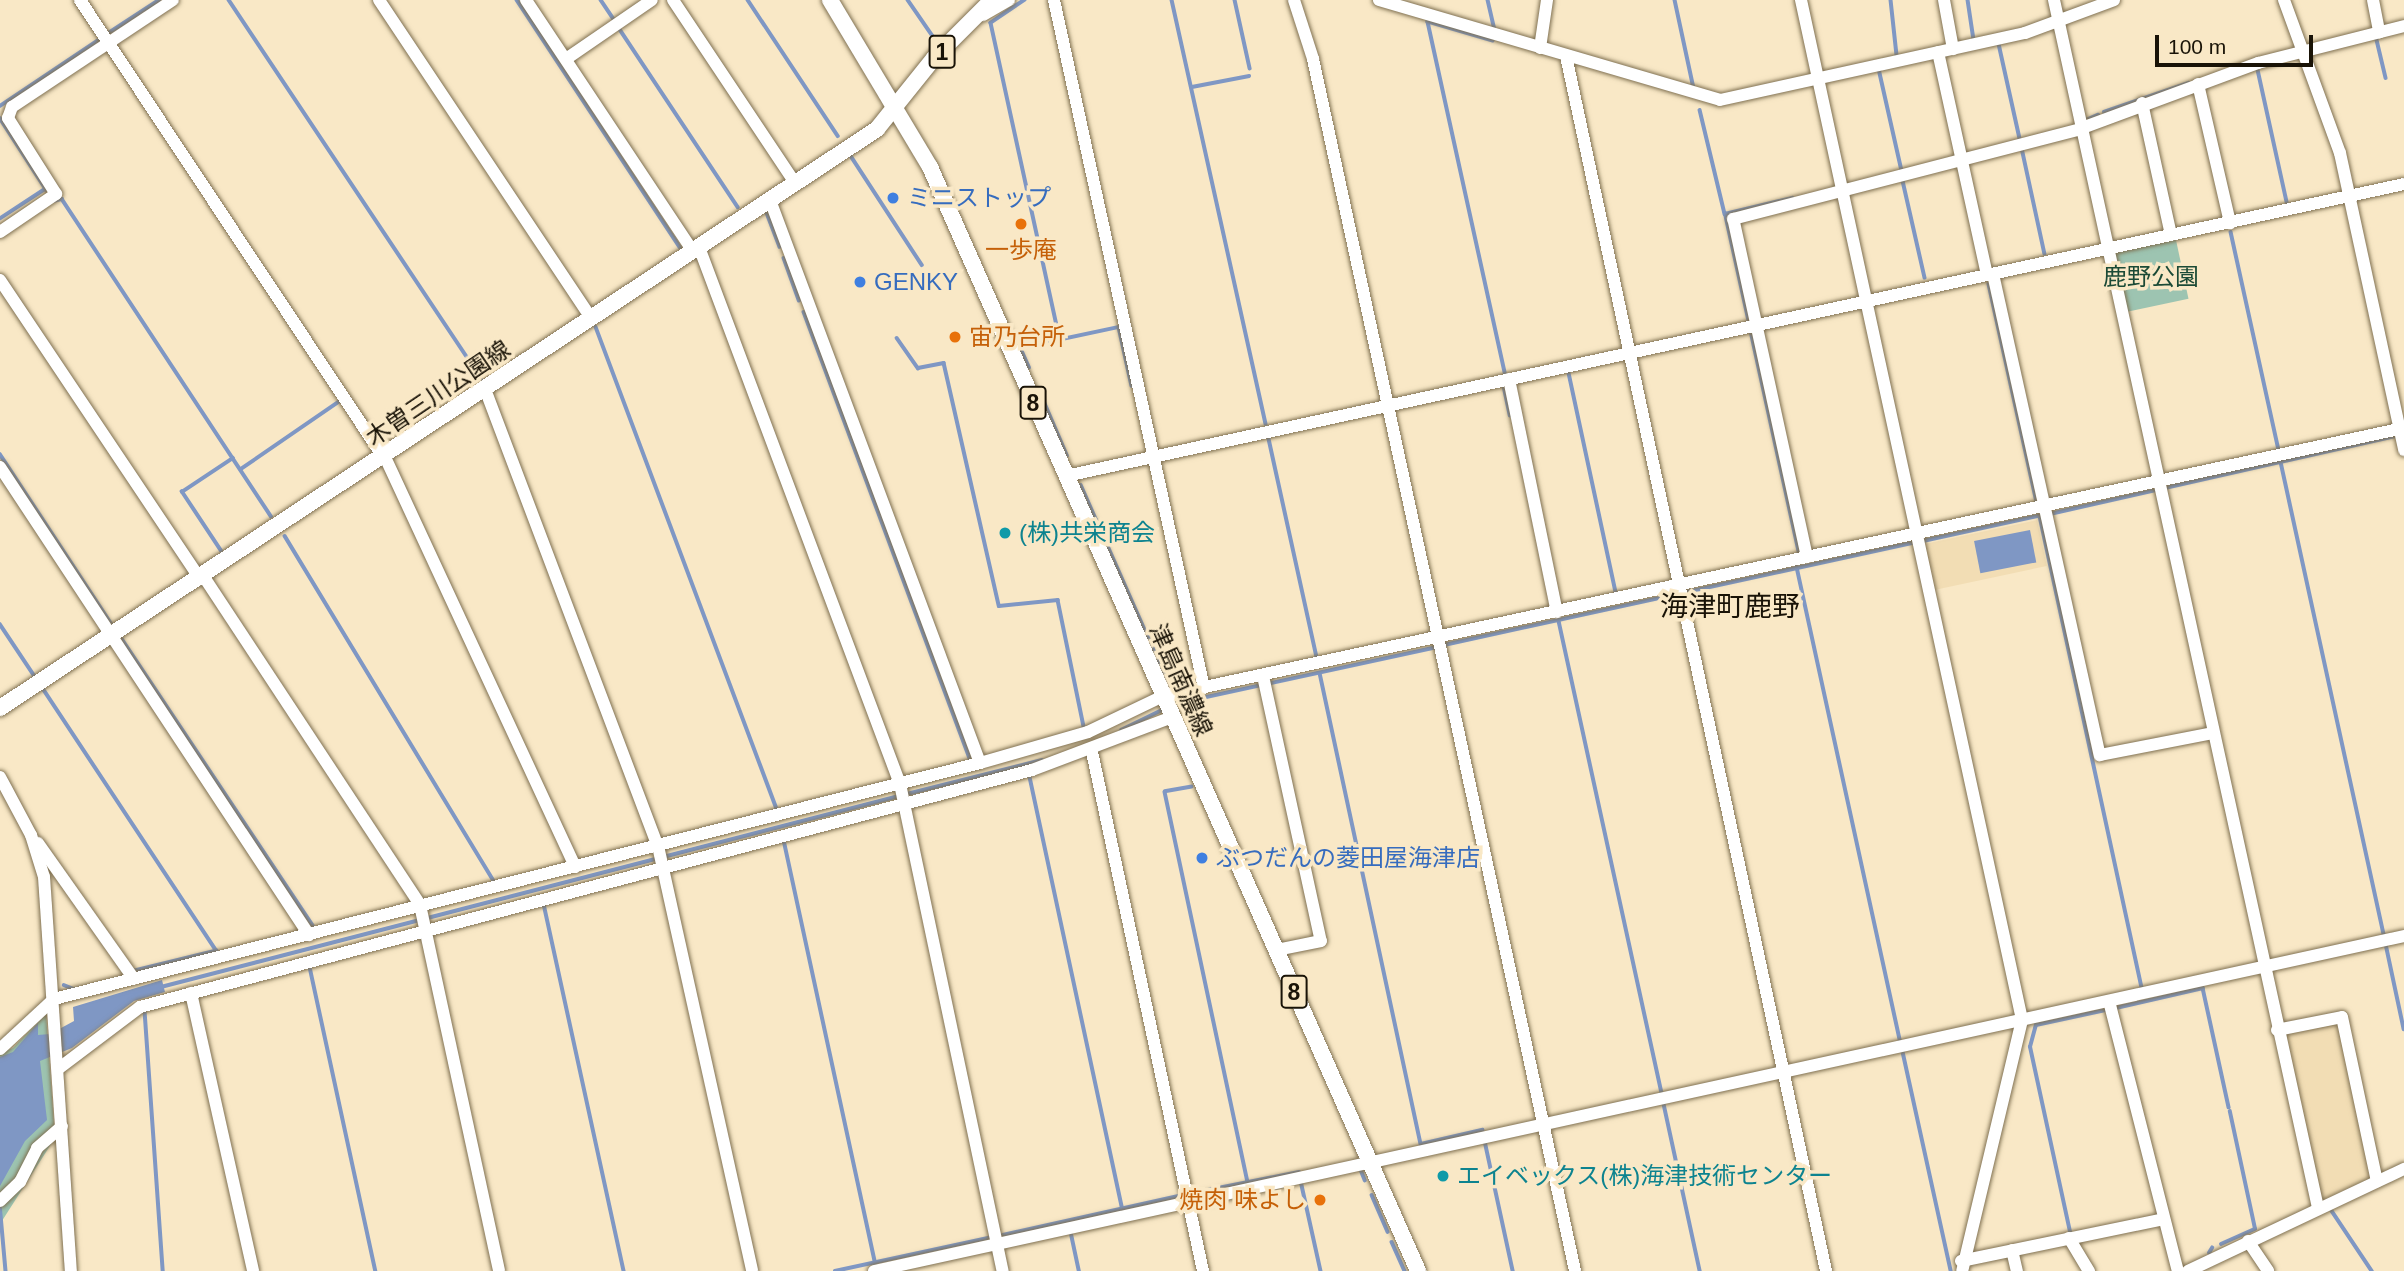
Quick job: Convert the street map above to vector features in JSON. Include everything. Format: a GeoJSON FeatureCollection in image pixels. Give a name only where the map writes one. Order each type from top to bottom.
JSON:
{"type":"FeatureCollection","features":[{"type":"Feature","properties":{"kind":"main road","name":"津島南濃線"},"geometry":{"type":"LineString","coordinates":[[830,0],[898,109],[930,167],[1418,1271]]}},
{"type":"Feature","properties":{"kind":"main road","name":"1"},"geometry":{"type":"LineString","coordinates":[[898,109],[934,58],[987,6]]}},
{"type":"Feature","properties":{"kind":"main road","name":"木曽三川公園線"},"geometry":{"type":"LineString","coordinates":[[0,708],[113,637],[771,200],[898,109]]}},
{"type":"Feature","properties":{"kind":"street"},"geometry":{"type":"LineString","coordinates":[[80,0],[384,458],[575,867]]}},
{"type":"Feature","properties":{"kind":"street"},"geometry":{"type":"LineString","coordinates":[[0,232],[57,194],[8,118],[12,107],[173,0]]}},
{"type":"Feature","properties":{"kind":"street"},"geometry":{"type":"LineString","coordinates":[[379,0],[591,318]]}},
{"type":"Feature","properties":{"kind":"street"},"geometry":{"type":"LineString","coordinates":[[526,0],[696,249],[900,785],[1001,1244],[1003,1271]]}},
{"type":"Feature","properties":{"kind":"street"},"geometry":{"type":"LineString","coordinates":[[566,59],[652,0]]}},
{"type":"Feature","properties":{"kind":"street"},"geometry":{"type":"LineString","coordinates":[[673,0],[795,183]]}},
{"type":"Feature","properties":{"kind":"street"},"geometry":{"type":"LineString","coordinates":[[987,6],[1009,0]]}},
{"type":"Feature","properties":{"kind":"street"},"geometry":{"type":"LineString","coordinates":[[1054,0],[1205,688]]}},
{"type":"Feature","properties":{"kind":"street"},"geometry":{"type":"LineString","coordinates":[[1294,0],[1387,405],[1575,1271]]}},
{"type":"Feature","properties":{"kind":"street"},"geometry":{"type":"LineString","coordinates":[[1379,0],[1720,100],[2060,23],[2114,0]]}},
{"type":"Feature","properties":{"kind":"street"},"geometry":{"type":"LineString","coordinates":[[1424,0],[1427,15]]}},
{"type":"Feature","properties":{"kind":"street"},"geometry":{"type":"LineString","coordinates":[[1540,48],[1547,0]]}},
{"type":"Feature","properties":{"kind":"street"},"geometry":{"type":"LineString","coordinates":[[1801,0],[2022,1020],[1961,1266]]}},
{"type":"Feature","properties":{"kind":"street"},"geometry":{"type":"LineString","coordinates":[[1944,0],[1953,49]]}},
{"type":"Feature","properties":{"kind":"street"},"geometry":{"type":"LineString","coordinates":[[2054,0],[2263,967],[2318,1208]]}},
{"type":"Feature","properties":{"kind":"street"},"geometry":{"type":"LineString","coordinates":[[58,1069],[140,1007],[424,925],[1092,752],[1168,706],[1205,688],[1264,681],[1438,643],[1557,612],[1679,591],[1803,558],[1917,539],[2402,435],[2327,107],[2284,0]]}},
{"type":"Feature","properties":{"kind":"street"},"geometry":{"type":"LineString","coordinates":[[2373,0],[2379,32]]}},
{"type":"Feature","properties":{"kind":"street"},"geometry":{"type":"LineString","coordinates":[[1803,558],[1752,326],[1734,219],[1842,187],[2082,128],[2198,84],[2404,26]]}},
{"type":"Feature","properties":{"kind":"street"},"geometry":{"type":"LineString","coordinates":[[1938,52],[2100,755],[2213,733]]}},
{"type":"Feature","properties":{"kind":"street"},"geometry":{"type":"LineString","coordinates":[[1566,56],[1626,353],[1826,1271]]}},
{"type":"Feature","properties":{"kind":"street"},"geometry":{"type":"LineString","coordinates":[[2198,84],[2230,223]]}},
{"type":"Feature","properties":{"kind":"street"},"geometry":{"type":"LineString","coordinates":[[2143,103],[2171,235]]}},
{"type":"Feature","properties":{"kind":"street"},"geometry":{"type":"LineString","coordinates":[[1066,476],[2404,184]]}},
{"type":"Feature","properties":{"kind":"street"},"geometry":{"type":"LineString","coordinates":[[771,200],[980,764]]}},
{"type":"Feature","properties":{"kind":"street"},"geometry":{"type":"LineString","coordinates":[[0,280],[421,907],[499,1271]]}},
{"type":"Feature","properties":{"kind":"street"},"geometry":{"type":"LineString","coordinates":[[1508,379],[1557,612]]}},
{"type":"Feature","properties":{"kind":"street"},"geometry":{"type":"LineString","coordinates":[[485,388],[659,847],[752,1271]]}},
{"type":"Feature","properties":{"kind":"street"},"geometry":{"type":"LineString","coordinates":[[0,467],[309,934]]}},
{"type":"Feature","properties":{"kind":"street"},"geometry":{"type":"LineString","coordinates":[[1264,681],[1321,941],[1276,950]]}},
{"type":"Feature","properties":{"kind":"street"},"geometry":{"type":"LineString","coordinates":[[0,1049],[54,999],[980,764],[1168,706]]}},
{"type":"Feature","properties":{"kind":"street"},"geometry":{"type":"LineString","coordinates":[[1092,752],[1203,1271]]}},
{"type":"Feature","properties":{"kind":"street"},"geometry":{"type":"LineString","coordinates":[[0,777],[31,835],[134,979]]}},
{"type":"Feature","properties":{"kind":"street"},"geometry":{"type":"LineString","coordinates":[[31,835],[44,877],[71,1271]]}},
{"type":"Feature","properties":{"kind":"street"},"geometry":{"type":"LineString","coordinates":[[874,1271],[2404,936]]}},
{"type":"Feature","properties":{"kind":"street"},"geometry":{"type":"LineString","coordinates":[[191,993],[253,1271]]}},
{"type":"Feature","properties":{"kind":"street"},"geometry":{"type":"LineString","coordinates":[[2109,1001],[2178,1271]]}},
{"type":"Feature","properties":{"kind":"street"},"geometry":{"type":"LineString","coordinates":[[2277,1030],[2342,1017],[2377,1181]]}},
{"type":"Feature","properties":{"kind":"street"},"geometry":{"type":"LineString","coordinates":[[3,1200],[37,1149],[62,1126]]}},
{"type":"Feature","properties":{"kind":"street"},"geometry":{"type":"LineString","coordinates":[[2188,1271],[2404,1169]]}},
{"type":"Feature","properties":{"kind":"street"},"geometry":{"type":"LineString","coordinates":[[1961,1266],[2012,1250],[2164,1219]]}},
{"type":"Feature","properties":{"kind":"street"},"geometry":{"type":"LineString","coordinates":[[2068,1238],[2089,1271]]}},
{"type":"Feature","properties":{"kind":"street"},"geometry":{"type":"LineString","coordinates":[[2248,1241],[2268,1271]]}},
{"type":"Feature","properties":{"kind":"street"},"geometry":{"type":"LineString","coordinates":[[2012,1250],[2017,1271]]}},
{"type":"Feature","properties":{"kind":"shaded area"},"geometry":{"type":"Polygon","coordinates":[[[2037,520],[2047,566],[1934,590],[1925,544],[2037,520]]]}},
{"type":"Feature","properties":{"kind":"shaded area"},"geometry":{"type":"Polygon","coordinates":[[[2340,1021],[2372,1169],[2370,1178],[2322,1200],[2283,1032],[2340,1021]]]}},
{"type":"Feature","properties":{"kind":"green space","name":"鹿野公園"},"geometry":{"type":"Polygon","coordinates":[[[2176,240],[2188,299],[2125,312],[2112,254],[2176,240]]]}},
{"type":"Feature","properties":{"kind":"green space"},"geometry":{"type":"Polygon","coordinates":[[[46,1014],[55,1138],[0,1224],[0,1053],[13,1048],[46,1014]]]}},
{"type":"Feature","properties":{"kind":"water"},"geometry":{"type":"Polygon","coordinates":[[[2030,530],[2036,562],[1980,573],[1974,541],[2030,530]]]}},
{"type":"Feature","properties":{"kind":"water"},"geometry":{"type":"Polygon","coordinates":[[[162,980],[165,992],[134,1001],[72,1048],[40,1061],[47,1120],[25,1141],[0,1186],[0,1057],[13,1052],[38,1023],[38,1035],[50,1034],[74,1021],[73,1007],[162,980]]]}},
{"type":"Feature","properties":{"kind":"waterway"},"geometry":{"type":"LineString","coordinates":[[107,34],[159,0]]}},
{"type":"Feature","properties":{"kind":"waterway"},"geometry":{"type":"LineString","coordinates":[[229,0],[482,380]]}},
{"type":"Feature","properties":{"kind":"waterway"},"geometry":{"type":"LineString","coordinates":[[517,0],[680,247]]}},
{"type":"Feature","properties":{"kind":"waterway"},"geometry":{"type":"LineString","coordinates":[[601,0],[615,21]]}},
{"type":"Feature","properties":{"kind":"waterway"},"geometry":{"type":"LineString","coordinates":[[748,0],[838,136]]}},
{"type":"Feature","properties":{"kind":"waterway"},"geometry":{"type":"LineString","coordinates":[[908,0],[939,45]]}},
{"type":"Feature","properties":{"kind":"waterway"},"geometry":{"type":"LineString","coordinates":[[1025,0],[991,23],[1060,340]]}},
{"type":"Feature","properties":{"kind":"waterway"},"geometry":{"type":"LineString","coordinates":[[1172,0],[1266,424]]}},
{"type":"Feature","properties":{"kind":"waterway"},"geometry":{"type":"LineString","coordinates":[[1235,0],[1250,68]]}},
{"type":"Feature","properties":{"kind":"waterway"},"geometry":{"type":"LineString","coordinates":[[1488,0],[1494,27]]}},
{"type":"Feature","properties":{"kind":"waterway"},"geometry":{"type":"LineString","coordinates":[[1675,0],[1694,89]]}},
{"type":"Feature","properties":{"kind":"waterway"},"geometry":{"type":"LineString","coordinates":[[1891,0],[1897,55]]}},
{"type":"Feature","properties":{"kind":"waterway"},"geometry":{"type":"LineString","coordinates":[[1968,0],[1974,40]]}},
{"type":"Feature","properties":{"kind":"waterway"},"geometry":{"type":"LineString","coordinates":[[1493,41],[1428,22],[1505,373]]}},
{"type":"Feature","properties":{"kind":"waterway"},"geometry":{"type":"LineString","coordinates":[[619,28],[738,207]]}},
{"type":"Feature","properties":{"kind":"waterway"},"geometry":{"type":"LineString","coordinates":[[2376,36],[2386,78]]}},
{"type":"Feature","properties":{"kind":"waterway"},"geometry":{"type":"LineString","coordinates":[[0,106],[100,39]]}},
{"type":"Feature","properties":{"kind":"waterway"},"geometry":{"type":"LineString","coordinates":[[1999,44],[2020,139]]}},
{"type":"Feature","properties":{"kind":"waterway"},"geometry":{"type":"LineString","coordinates":[[1879,69],[1902,171]]}},
{"type":"Feature","properties":{"kind":"waterway"},"geometry":{"type":"LineString","coordinates":[[2258,70],[2287,202]]}},
{"type":"Feature","properties":{"kind":"waterway"},"geometry":{"type":"LineString","coordinates":[[1192,87],[1249,76]]}},
{"type":"Feature","properties":{"kind":"waterway"},"geometry":{"type":"LineString","coordinates":[[2104,112],[2188,83]]}},
{"type":"Feature","properties":{"kind":"waterway"},"geometry":{"type":"LineString","coordinates":[[1700,110],[1725,214]]}},
{"type":"Feature","properties":{"kind":"waterway"},"geometry":{"type":"LineString","coordinates":[[2086,120],[2098,115]]}},
{"type":"Feature","properties":{"kind":"waterway"},"geometry":{"type":"LineString","coordinates":[[0,118],[46,189],[0,219]]}},
{"type":"Feature","properties":{"kind":"waterway"},"geometry":{"type":"LineString","coordinates":[[2022,148],[2045,254]]}},
{"type":"Feature","properties":{"kind":"waterway"},"geometry":{"type":"LineString","coordinates":[[851,156],[922,265]]}},
{"type":"Feature","properties":{"kind":"waterway"},"geometry":{"type":"LineString","coordinates":[[1903,181],[1925,278]]}},
{"type":"Feature","properties":{"kind":"waterway"},"geometry":{"type":"LineString","coordinates":[[1749,323],[1725,214],[1792,198]]}},
{"type":"Feature","properties":{"kind":"waterway"},"geometry":{"type":"LineString","coordinates":[[53,201],[62,199],[271,516]]}},
{"type":"Feature","properties":{"kind":"waterway"},"geometry":{"type":"LineString","coordinates":[[767,213],[780,247]]}},
{"type":"Feature","properties":{"kind":"waterway"},"geometry":{"type":"LineString","coordinates":[[2231,232],[2279,451]]}},
{"type":"Feature","properties":{"kind":"waterway"},"geometry":{"type":"LineString","coordinates":[[784,258],[799,300]]}},
{"type":"Feature","properties":{"kind":"waterway"},"geometry":{"type":"LineString","coordinates":[[1989,284],[2037,502]]}},
{"type":"Feature","properties":{"kind":"waterway"},"geometry":{"type":"LineString","coordinates":[[804,312],[971,761]]}},
{"type":"Feature","properties":{"kind":"waterway"},"geometry":{"type":"LineString","coordinates":[[596,327],[777,809]]}},
{"type":"Feature","properties":{"kind":"waterway"},"geometry":{"type":"LineString","coordinates":[[1029,368],[1020,348],[1119,327],[1132,386]]}},
{"type":"Feature","properties":{"kind":"waterway"},"geometry":{"type":"LineString","coordinates":[[1751,331],[1800,556]]}},
{"type":"Feature","properties":{"kind":"waterway"},"geometry":{"type":"LineString","coordinates":[[897,338],[918,368],[944,363],[999,606],[1058,600],[1084,727]]}},
{"type":"Feature","properties":{"kind":"waterway"},"geometry":{"type":"LineString","coordinates":[[1569,373],[1616,592]]}},
{"type":"Feature","properties":{"kind":"waterway"},"geometry":{"type":"LineString","coordinates":[[1504,386],[1510,415]]}},
{"type":"Feature","properties":{"kind":"waterway"},"geometry":{"type":"LineString","coordinates":[[1040,392],[1067,455]]}},
{"type":"Feature","properties":{"kind":"waterway"},"geometry":{"type":"LineString","coordinates":[[241,469],[340,401]]}},
{"type":"Feature","properties":{"kind":"waterway"},"geometry":{"type":"LineString","coordinates":[[2050,514],[2397,436]]}},
{"type":"Feature","properties":{"kind":"waterway"},"geometry":{"type":"LineString","coordinates":[[1269,439],[1317,658]]}},
{"type":"Feature","properties":{"kind":"waterway"},"geometry":{"type":"LineString","coordinates":[[0,454],[113,626]]}},
{"type":"Feature","properties":{"kind":"waterway"},"geometry":{"type":"LineString","coordinates":[[221,551],[182,492],[233,458]]}},
{"type":"Feature","properties":{"kind":"waterway"},"geometry":{"type":"LineString","coordinates":[[2281,462],[2384,936]]}},
{"type":"Feature","properties":{"kind":"waterway"},"geometry":{"type":"LineString","coordinates":[[1081,485],[1171,689]]}},
{"type":"Feature","properties":{"kind":"waterway"},"geometry":{"type":"LineString","coordinates":[[1923,541],[2042,515]]}},
{"type":"Feature","properties":{"kind":"waterway"},"geometry":{"type":"LineString","coordinates":[[2040,516],[2142,989]]}},
{"type":"Feature","properties":{"kind":"waterway"},"geometry":{"type":"LineString","coordinates":[[285,536],[494,881]]}},
{"type":"Feature","properties":{"kind":"waterway"},"geometry":{"type":"LineString","coordinates":[[1444,645],[1915,542]]}},
{"type":"Feature","properties":{"kind":"waterway"},"geometry":{"type":"LineString","coordinates":[[1797,567],[1901,1043]]}},
{"type":"Feature","properties":{"kind":"waterway"},"geometry":{"type":"LineString","coordinates":[[1559,621],[1662,1094]]}},
{"type":"Feature","properties":{"kind":"waterway"},"geometry":{"type":"LineString","coordinates":[[0,624],[34,675]]}},
{"type":"Feature","properties":{"kind":"waterway"},"geometry":{"type":"LineString","coordinates":[[122,639],[313,925]]}},
{"type":"Feature","properties":{"kind":"waterway"},"geometry":{"type":"LineString","coordinates":[[1174,704],[1437,647]]}},
{"type":"Feature","properties":{"kind":"waterway"},"geometry":{"type":"LineString","coordinates":[[1320,673],[1421,1144],[1482,1130]]}},
{"type":"Feature","properties":{"kind":"waterway"},"geometry":{"type":"LineString","coordinates":[[44,690],[217,951],[135,971]]}},
{"type":"Feature","properties":{"kind":"waterway"},"geometry":{"type":"LineString","coordinates":[[1121,730],[1164,709]]}},
{"type":"Feature","properties":{"kind":"waterway"},"geometry":{"type":"LineString","coordinates":[[907,794],[1042,760]]}},
{"type":"Feature","properties":{"kind":"waterway"},"geometry":{"type":"LineString","coordinates":[[1030,777],[1123,1209]]}},
{"type":"Feature","properties":{"kind":"waterway"},"geometry":{"type":"LineString","coordinates":[[1192,787],[1165,792],[1248,1181]]}},
{"type":"Feature","properties":{"kind":"waterway"},"geometry":{"type":"LineString","coordinates":[[161,987],[899,796]]}},
{"type":"Feature","properties":{"kind":"waterway"},"geometry":{"type":"LineString","coordinates":[[784,840],[876,1265]]}},
{"type":"Feature","properties":{"kind":"waterway"},"geometry":{"type":"LineString","coordinates":[[544,904],[624,1271]]}},
{"type":"Feature","properties":{"kind":"waterway"},"geometry":{"type":"LineString","coordinates":[[2386,944],[2404,1029]]}},
{"type":"Feature","properties":{"kind":"waterway"},"geometry":{"type":"LineString","coordinates":[[310,967],[376,1271]]}},
{"type":"Feature","properties":{"kind":"waterway"},"geometry":{"type":"LineString","coordinates":[[64,985],[74,989]]}},
{"type":"Feature","properties":{"kind":"waterway"},"geometry":{"type":"LineString","coordinates":[[2116,1008],[2203,988],[2229,1107]]}},
{"type":"Feature","properties":{"kind":"waterway"},"geometry":{"type":"LineString","coordinates":[[2070,1232],[2030,1047],[2036,1025],[2106,1010]]}},
{"type":"Feature","properties":{"kind":"waterway"},"geometry":{"type":"LineString","coordinates":[[145,1011],[163,1271]]}},
{"type":"Feature","properties":{"kind":"waterway"},"geometry":{"type":"LineString","coordinates":[[1903,1052],[1951,1271]]}},
{"type":"Feature","properties":{"kind":"waterway"},"geometry":{"type":"LineString","coordinates":[[1664,1104],[1700,1271]]}},
{"type":"Feature","properties":{"kind":"waterway"},"geometry":{"type":"LineString","coordinates":[[2221,1244],[2255,1229],[2230,1112]]}},
{"type":"Feature","properties":{"kind":"waterway"},"geometry":{"type":"LineString","coordinates":[[1485,1141],[1513,1271]]}},
{"type":"Feature","properties":{"kind":"waterway"},"geometry":{"type":"LineString","coordinates":[[1361,1170],[1365,1180]]}},
{"type":"Feature","properties":{"kind":"waterway"},"geometry":{"type":"LineString","coordinates":[[1193,1193],[1299,1172]]}},
{"type":"Feature","properties":{"kind":"waterway"},"geometry":{"type":"LineString","coordinates":[[1301,1181],[1321,1271]]}},
{"type":"Feature","properties":{"kind":"waterway"},"geometry":{"type":"LineString","coordinates":[[1003,1235],[1183,1195]]}},
{"type":"Feature","properties":{"kind":"waterway"},"geometry":{"type":"LineString","coordinates":[[1372,1195],[1388,1232]]}},
{"type":"Feature","properties":{"kind":"waterway"},"geometry":{"type":"LineString","coordinates":[[0,1204],[6,1271]]}},
{"type":"Feature","properties":{"kind":"waterway"},"geometry":{"type":"LineString","coordinates":[[2332,1211],[2372,1271]]}},
{"type":"Feature","properties":{"kind":"waterway"},"geometry":{"type":"LineString","coordinates":[[1071,1232],[1079,1271]]}},
{"type":"Feature","properties":{"kind":"waterway"},"geometry":{"type":"LineString","coordinates":[[835,1271],[992,1237]]}},
{"type":"Feature","properties":{"kind":"waterway"},"geometry":{"type":"LineString","coordinates":[[1392,1242],[1405,1271]]}},
{"type":"Feature","properties":{"kind":"waterway"},"geometry":{"type":"LineString","coordinates":[[2209,1253],[2212,1248]]}},
{"type":"Feature","properties":{"kind":"place","name":"ミニストップ"},"geometry":{"type":"Point","coordinates":[893,198]}},
{"type":"Feature","properties":{"kind":"place","name":"一歩庵"},"geometry":{"type":"Point","coordinates":[1021,224]}},
{"type":"Feature","properties":{"kind":"place","name":"GENKY"},"geometry":{"type":"Point","coordinates":[860,282]}},
{"type":"Feature","properties":{"kind":"place","name":"宙乃台所"},"geometry":{"type":"Point","coordinates":[955,337]}},
{"type":"Feature","properties":{"kind":"place","name":"(株)共栄商会"},"geometry":{"type":"Point","coordinates":[1005,533]}},
{"type":"Feature","properties":{"kind":"place","name":"ぶつだんの菱田屋海津店"},"geometry":{"type":"Point","coordinates":[1202,858]}},
{"type":"Feature","properties":{"kind":"place","name":"エイベックス(株)海津技術センター"},"geometry":{"type":"Point","coordinates":[1443,1176]}},
{"type":"Feature","properties":{"kind":"place","name":"焼肉 味よし"},"geometry":{"type":"Point","coordinates":[1320,1200]}},
{"type":"Feature","properties":{"kind":"district","name":"海津町鹿野"},"geometry":{"type":"Point","coordinates":[1730,607]}}]}
